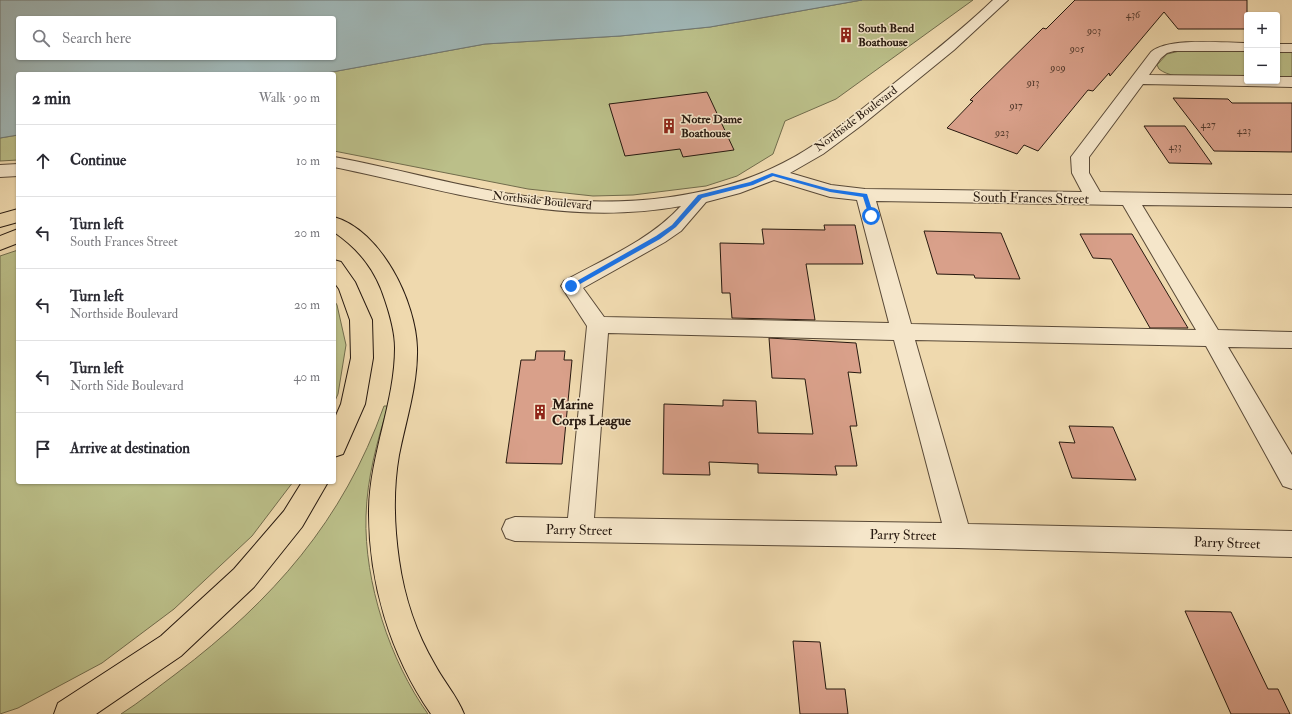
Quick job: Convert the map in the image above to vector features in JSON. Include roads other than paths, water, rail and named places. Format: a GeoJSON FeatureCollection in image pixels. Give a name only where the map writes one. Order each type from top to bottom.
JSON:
{"type":"FeatureCollection","features":[{"type":"Feature","properties":{"kind":"main road"},"geometry":{"type":"LineString","coordinates":[[0,222],[16,216]]}},
{"type":"Feature","properties":{"kind":"main road"},"geometry":{"type":"LineString","coordinates":[[336,224],[352,234],[377,258],[391,285],[402,322],[406,348],[403,378],[387,457],[383,497],[383,537],[391,590],[409,648],[438,699],[449,714]]}},
{"type":"Feature","properties":{"kind":"main road"},"geometry":{"type":"LineString","coordinates":[[0,243],[16,237]]}},
{"type":"Feature","properties":{"kind":"main road"},"geometry":{"type":"LineString","coordinates":[[336,270],[348,287],[361,320],[362,358],[353,404],[336,442]]}},
{"type":"Feature","properties":{"kind":"main road"},"geometry":{"type":"LineString","coordinates":[[69,714],[171,646],[244,578],[293,519],[315,484]]}},
{"type":"Feature","properties":{"kind":"street","name":"Northside Boulevard"},"geometry":{"type":"LineString","coordinates":[[336,162],[461,190],[548,205],[590,208],[633,206],[717,194],[752,183],[789,167],[817,150],[924,68],[1001,0]]}},
{"type":"Feature","properties":{"kind":"street"},"geometry":{"type":"LineString","coordinates":[[1094,198],[1077,164],[1080,157],[1156,55],[1168,47],[1244,47]]}},
{"type":"Feature","properties":{"kind":"street"},"geometry":{"type":"LineString","coordinates":[[1280,48],[1292,48]]}},
{"type":"Feature","properties":{"kind":"street"},"geometry":{"type":"LineString","coordinates":[[1139,79],[1244,81]]}},
{"type":"Feature","properties":{"kind":"street"},"geometry":{"type":"LineString","coordinates":[[1280,82],[1292,82]]}},
{"type":"Feature","properties":{"kind":"street"},"geometry":{"type":"LineString","coordinates":[[0,171],[16,170]]}},
{"type":"Feature","properties":{"kind":"street","name":"South Frances Street"},"geometry":{"type":"LineString","coordinates":[[772,174],[830,191],[866,195],[1292,201]]}},
{"type":"Feature","properties":{"kind":"street"},"geometry":{"type":"LineString","coordinates":[[866,195],[958,536]]}},
{"type":"Feature","properties":{"kind":"street"},"geometry":{"type":"LineString","coordinates":[[580,530],[598,325],[571,286],[658,237],[674,226],[700,197]]}},
{"type":"Feature","properties":{"kind":"street"},"geometry":{"type":"LineString","coordinates":[[1129,199],[1212,338],[1292,478]]}},
{"type":"Feature","properties":{"kind":"street"},"geometry":{"type":"LineString","coordinates":[[598,325],[1292,340]]}},
{"type":"Feature","properties":{"kind":"street","name":"Parry Street"},"geometry":{"type":"LineString","coordinates":[[515,529],[958,536],[1292,544]]}},
{"type":"Feature","properties":{"kind":"water"},"geometry":{"type":"Polygon","coordinates":[[[0,0],[862,0],[710,27],[620,36],[485,44],[332,72],[16,72],[16,135],[0,138],[0,0]]]}},
{"type":"Feature","properties":{"kind":"place","name":"South Bend Boathouse"},"geometry":{"type":"Point","coordinates":[846,35]}},
{"type":"Feature","properties":{"kind":"place","name":"Notre Dame Boathouse"},"geometry":{"type":"Point","coordinates":[669,126]}},
{"type":"Feature","properties":{"kind":"place","name":"Marine Corps League"},"geometry":{"type":"Point","coordinates":[540,412]}}]}
